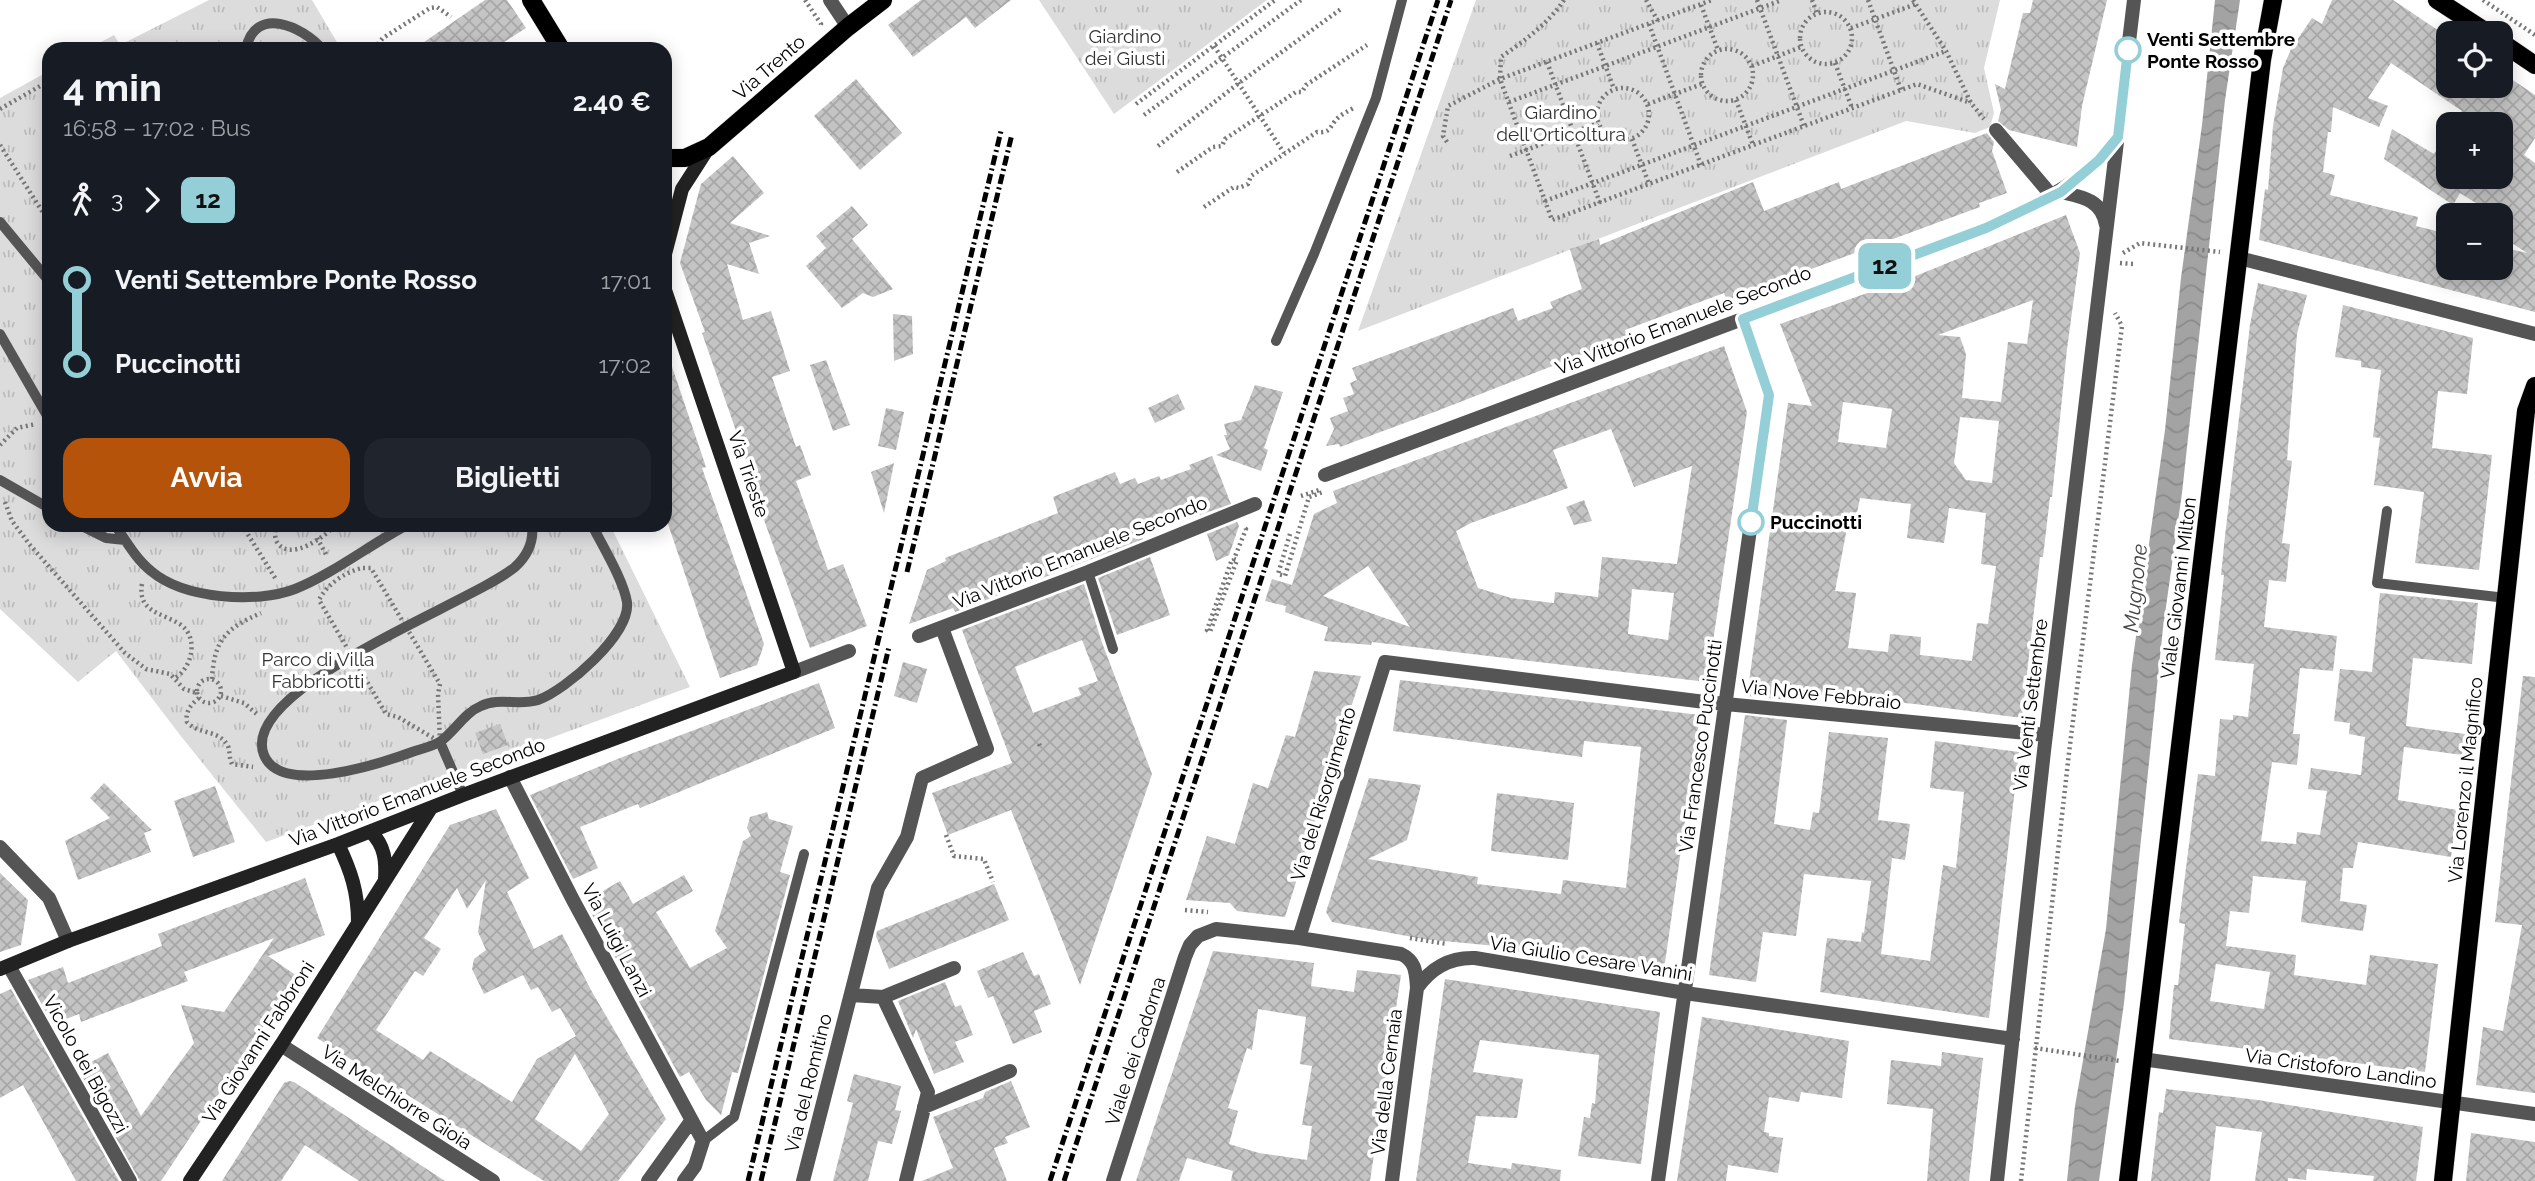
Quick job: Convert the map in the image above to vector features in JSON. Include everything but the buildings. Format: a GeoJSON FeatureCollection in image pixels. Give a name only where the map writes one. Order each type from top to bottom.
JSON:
{"type":"FeatureCollection","features":[{"type":"Feature","properties":{"kind":"main road"},"geometry":{"type":"LineString","coordinates":[[531,0],[557,42]]}},
{"type":"Feature","properties":{"kind":"main road","name":"Via Trento"},"geometry":{"type":"LineString","coordinates":[[672,159],[691,157],[709,147],[883,0]]}},
{"type":"Feature","properties":{"kind":"main road","name":"Viale Giovanni Milton"},"geometry":{"type":"LineString","coordinates":[[2128,1181],[2262,60],[2273,0]]}},
{"type":"Feature","properties":{"kind":"main road"},"geometry":{"type":"LineString","coordinates":[[2437,0],[2469,21]]}},
{"type":"Feature","properties":{"kind":"main road"},"geometry":{"type":"LineString","coordinates":[[2513,50],[2535,65]]}},
{"type":"Feature","properties":{"kind":"main road","name":"Via Lorenzo il Magnifico"},"geometry":{"type":"LineString","coordinates":[[2443,1181],[2506,598],[2530,397],[2535,386]]}},
{"type":"Feature","properties":{"kind":"street"},"geometry":{"type":"LineString","coordinates":[[831,0],[848,27]]}},
{"type":"Feature","properties":{"kind":"street","name":"Via Venti Settembre"},"geometry":{"type":"LineString","coordinates":[[1997,1181],[2046,735],[2134,0]]}},
{"type":"Feature","properties":{"kind":"street"},"geometry":{"type":"LineString","coordinates":[[1996,130],[2057,194],[2085,198],[2098,205],[2106,220],[2108,234]]}},
{"type":"Feature","properties":{"kind":"street","name":"Via Vittorio Emanuele Secondo"},"geometry":{"type":"LineString","coordinates":[[1324,485],[1743,319],[1986,228],[2057,194],[2099,160],[2118,137]]}},
{"type":"Feature","properties":{"kind":"street"},"geometry":{"type":"LineString","coordinates":[[672,227],[682,189],[693,168],[709,147]]}},
{"type":"Feature","properties":{"kind":"street"},"geometry":{"type":"LineString","coordinates":[[2239,258],[2535,334]]}},
{"type":"Feature","properties":{"kind":"street","name":"Via Trieste"},"geometry":{"type":"LineString","coordinates":[[672,311],[794,671]]}},
{"type":"Feature","properties":{"kind":"street","name":"Via Francesco Puccinotti"},"geometry":{"type":"LineString","coordinates":[[1658,1181],[1769,395],[1743,319]]}},
{"type":"Feature","properties":{"kind":"street","name":"Via Vittorio Emanuele Secondo"},"geometry":{"type":"LineString","coordinates":[[919,636],[1088,572],[1255,504]]}},
{"type":"Feature","properties":{"kind":"street","name":"Via del Romitino"},"geometry":{"type":"LineString","coordinates":[[803,1181],[878,888],[907,837],[922,778],[987,749],[942,628]]}},
{"type":"Feature","properties":{"kind":"street","name":"Via Vittorio Emanuele Secondo"},"geometry":{"type":"LineString","coordinates":[[4,967],[849,652]]}},
{"type":"Feature","properties":{"kind":"street","name":"Via Nove Febbraio"},"geometry":{"type":"LineString","coordinates":[[1385,662],[1725,704],[2046,735]]}},
{"type":"Feature","properties":{"kind":"street","name":"Via del Risorgimento"},"geometry":{"type":"LineString","coordinates":[[1299,938],[1385,662]]}},
{"type":"Feature","properties":{"kind":"street","name":"Via Luigi Lanzi"},"geometry":{"type":"LineString","coordinates":[[510,777],[703,1141]]}},
{"type":"Feature","properties":{"kind":"street","name":"Via Giovanni Fabbroni"},"geometry":{"type":"LineString","coordinates":[[190,1181],[281,1045],[432,808]]}},
{"type":"Feature","properties":{"kind":"street"},"geometry":{"type":"LineString","coordinates":[[371,832],[381,844],[385,880]]}},
{"type":"Feature","properties":{"kind":"street"},"geometry":{"type":"LineString","coordinates":[[338,844],[351,870],[356,890],[358,923]]}},
{"type":"Feature","properties":{"kind":"street"},"geometry":{"type":"LineString","coordinates":[[0,847],[49,898],[68,941]]}},
{"type":"Feature","properties":{"kind":"street","name":"Viale dei Cadorna"},"geometry":{"type":"LineString","coordinates":[[1113,1181],[1190,945],[1198,936],[1216,929],[1299,938]]}},
{"type":"Feature","properties":{"kind":"street"},"geometry":{"type":"LineString","coordinates":[[1299,938],[1401,954],[1415,966],[1417,988]]}},
{"type":"Feature","properties":{"kind":"street","name":"Via Giulio Cesare Vanini"},"geometry":{"type":"LineString","coordinates":[[1417,988],[1437,967],[1469,958],[1685,993],[2012,1039]]}},
{"type":"Feature","properties":{"kind":"street","name":"Vicolo dei Bigozzi"},"geometry":{"type":"LineString","coordinates":[[4,967],[130,1181]]}},
{"type":"Feature","properties":{"kind":"street","name":"Via del Romitino"},"geometry":{"type":"LineString","coordinates":[[851,995],[883,998],[954,968]]}},
{"type":"Feature","properties":{"kind":"street","name":"Via della Cernaia"},"geometry":{"type":"LineString","coordinates":[[1392,1181],[1417,988]]}},
{"type":"Feature","properties":{"kind":"street"},"geometry":{"type":"LineString","coordinates":[[883,998],[928,1092],[905,1181]]}},
{"type":"Feature","properties":{"kind":"street","name":"Via Melchiorre Gioia"},"geometry":{"type":"LineString","coordinates":[[281,1045],[493,1181]]}},
{"type":"Feature","properties":{"kind":"street","name":"Via Cristoforo Landino"},"geometry":{"type":"LineString","coordinates":[[2142,1059],[2535,1114]]}},
{"type":"Feature","properties":{"kind":"street"},"geometry":{"type":"LineString","coordinates":[[924,1107],[1010,1071]]}},
{"type":"Feature","properties":{"kind":"street"},"geometry":{"type":"LineString","coordinates":[[648,1181],[691,1121]]}},
{"type":"Feature","properties":{"kind":"street"},"geometry":{"type":"LineString","coordinates":[[684,1181],[695,1166],[703,1141]]}},
{"type":"Feature","properties":{"kind":"lane"},"geometry":{"type":"LineString","coordinates":[[1276,341],[1377,98],[1402,0]]}},
{"type":"Feature","properties":{"kind":"lane"},"geometry":{"type":"LineString","coordinates":[[249,42],[252,33],[270,23],[297,30],[313,42]]}},
{"type":"Feature","properties":{"kind":"lane"},"geometry":{"type":"LineString","coordinates":[[0,222],[42,273]]}},
{"type":"Feature","properties":{"kind":"lane"},"geometry":{"type":"LineString","coordinates":[[0,334],[42,416]]}},
{"type":"Feature","properties":{"kind":"lane"},"geometry":{"type":"LineString","coordinates":[[3,482],[42,504]]}},
{"type":"Feature","properties":{"kind":"lane"},"geometry":{"type":"LineString","coordinates":[[2386,512],[2377,583],[2506,598]]}},
{"type":"Feature","properties":{"kind":"lane"},"geometry":{"type":"LineString","coordinates":[[94,532],[106,538],[125,540]]}},
{"type":"Feature","properties":{"kind":"lane"},"geometry":{"type":"LineString","coordinates":[[120,532],[152,572],[188,589],[235,597],[265,596],[298,588],[395,532]]}},
{"type":"Feature","properties":{"kind":"lane"},"geometry":{"type":"LineString","coordinates":[[532,532],[531,545],[514,568],[491,583],[352,656],[292,696],[266,726],[262,750],[271,765],[300,774],[339,773],[383,762],[440,742],[465,717],[483,705],[500,701],[538,700],[564,686],[591,664],[617,630],[625,614],[627,603],[595,532]]}},
{"type":"Feature","properties":{"kind":"lane"},"geometry":{"type":"LineString","coordinates":[[1088,572],[1113,649]]}},
{"type":"Feature","properties":{"kind":"lane"},"geometry":{"type":"LineString","coordinates":[[440,742],[463,795]]}},
{"type":"Feature","properties":{"kind":"lane"},"geometry":{"type":"LineString","coordinates":[[703,1141],[734,1117],[804,854]]}},
{"type":"Feature","properties":{"kind":"path"},"geometry":{"type":"LineString","coordinates":[[805,0],[821,24]]}},
{"type":"Feature","properties":{"kind":"path"},"geometry":{"type":"LineString","coordinates":[[1136,104],[1275,0]]}},
{"type":"Feature","properties":{"kind":"path"},"geometry":{"type":"LineString","coordinates":[[1143,115],[1301,0]]}},
{"type":"Feature","properties":{"kind":"path"},"geometry":{"type":"LineString","coordinates":[[1564,0],[1522,43],[1501,57],[1500,79],[1552,220],[1917,84],[1971,103]]}},
{"type":"Feature","properties":{"kind":"path"},"geometry":{"type":"LineString","coordinates":[[1646,0],[1658,20]]}},
{"type":"Feature","properties":{"kind":"path"},"geometry":{"type":"LineString","coordinates":[[1447,142],[1443,136],[1448,106],[1500,79],[1712,0]]}},
{"type":"Feature","properties":{"kind":"path"},"geometry":{"type":"LineString","coordinates":[[1757,0],[1804,126]]}},
{"type":"Feature","properties":{"kind":"path"},"geometry":{"type":"LineString","coordinates":[[1509,102],[1782,0]]}},
{"type":"Feature","properties":{"kind":"path"},"geometry":{"type":"LineString","coordinates":[[1812,0],[1817,13]]}},
{"type":"Feature","properties":{"kind":"path"},"geometry":{"type":"LineString","coordinates":[[1868,0],[1901,90]]}},
{"type":"Feature","properties":{"kind":"path"},"geometry":{"type":"LineString","coordinates":[[2483,0],[2535,35]]}},
{"type":"Feature","properties":{"kind":"path"},"geometry":{"type":"LineString","coordinates":[[1851,28],[1914,2],[1946,51],[1971,103],[1990,127],[1996,130]]}},
{"type":"Feature","properties":{"kind":"path"},"geometry":{"type":"LineString","coordinates":[[1701,4],[1718,50]]}},
{"type":"Feature","properties":{"kind":"path"},"geometry":{"type":"LineString","coordinates":[[380,42],[430,8],[437,7],[451,17]]}},
{"type":"Feature","properties":{"kind":"path"},"geometry":{"type":"LineString","coordinates":[[1158,146],[1341,9]]}},
{"type":"Feature","properties":{"kind":"path"},"geometry":{"type":"LineString","coordinates":[[1827,11],[1837,14],[1846,19],[1851,28],[1853,39],[1850,49],[1835,63],[1815,62],[1801,47],[1802,27],[1808,18],[1817,13],[1827,11]]}},
{"type":"Feature","properties":{"kind":"path"},"geometry":{"type":"LineString","coordinates":[[1649,24],[1701,164]]}},
{"type":"Feature","properties":{"kind":"path"},"geometry":{"type":"LineString","coordinates":[[1597,43],[1614,89]]}},
{"type":"Feature","properties":{"kind":"path"},"geometry":{"type":"LineString","coordinates":[[1177,172],[1213,147],[1222,146],[1225,139],[1296,92],[1302,92],[1306,85],[1367,45]]}},
{"type":"Feature","properties":{"kind":"path"},"geometry":{"type":"LineString","coordinates":[[1214,46],[1284,153]]}},
{"type":"Feature","properties":{"kind":"path"},"geometry":{"type":"LineString","coordinates":[[1752,66],[1801,47]]}},
{"type":"Feature","properties":{"kind":"path"},"geometry":{"type":"LineString","coordinates":[[1718,50],[1738,50],[1752,66],[1751,86],[1736,100],[1716,99],[1707,93],[1702,84],[1700,74],[1703,64],[1709,55],[1718,50]]}},
{"type":"Feature","properties":{"kind":"path"},"geometry":{"type":"LineString","coordinates":[[1545,201],[1946,51]]}},
{"type":"Feature","properties":{"kind":"path"},"geometry":{"type":"LineString","coordinates":[[1547,62],[1600,202]]}},
{"type":"Feature","properties":{"kind":"path"},"geometry":{"type":"LineString","coordinates":[[1835,63],[1852,108]]}},
{"type":"Feature","properties":{"kind":"path"},"geometry":{"type":"LineString","coordinates":[[1648,104],[1702,84]]}},
{"type":"Feature","properties":{"kind":"path"},"geometry":{"type":"LineString","coordinates":[[0,109],[42,85]]}},
{"type":"Feature","properties":{"kind":"path"},"geometry":{"type":"LineString","coordinates":[[1624,87],[1634,90],[1643,96],[1648,104],[1650,115],[1647,125],[1632,139],[1612,138],[1598,123],[1599,103],[1605,94],[1614,89],[1624,87]]}},
{"type":"Feature","properties":{"kind":"path"},"geometry":{"type":"LineString","coordinates":[[1736,100],[1753,145]]}},
{"type":"Feature","properties":{"kind":"path"},"geometry":{"type":"LineString","coordinates":[[1204,207],[1234,187],[1248,184],[1251,176],[1317,132],[1326,132],[1334,125],[1335,120],[1358,105]]}},
{"type":"Feature","properties":{"kind":"path"},"geometry":{"type":"LineString","coordinates":[[1510,156],[1598,123]]}},
{"type":"Feature","properties":{"kind":"path"},"geometry":{"type":"LineString","coordinates":[[1632,139],[1649,184]]}},
{"type":"Feature","properties":{"kind":"path"},"geometry":{"type":"LineString","coordinates":[[0,145],[42,211]]}},
{"type":"Feature","properties":{"kind":"path"},"geometry":{"type":"LineString","coordinates":[[2123,253],[2140,243],[2213,251]]}},
{"type":"Feature","properties":{"kind":"path"},"geometry":{"type":"LineString","coordinates":[[2119,263],[2134,264]]}},
{"type":"Feature","properties":{"kind":"path"},"geometry":{"type":"LineString","coordinates":[[2021,1181],[2122,326]]}},
{"type":"Feature","properties":{"kind":"path"},"geometry":{"type":"LineString","coordinates":[[0,445],[17,428],[42,422]]}},
{"type":"Feature","properties":{"kind":"path"},"geometry":{"type":"LineString","coordinates":[[3,482],[6,509],[12,521],[130,659],[146,669],[165,671],[184,689],[210,704],[221,696]]}},
{"type":"Feature","properties":{"kind":"path"},"geometry":{"type":"LineString","coordinates":[[1301,496],[1324,485]]}},
{"type":"Feature","properties":{"kind":"path"},"geometry":{"type":"LineString","coordinates":[[1290,534],[1278,574],[1285,576],[1309,497],[1324,485]]}},
{"type":"Feature","properties":{"kind":"path"},"geometry":{"type":"LineString","coordinates":[[1231,562],[1207,630],[1210,632],[1246,529],[1240,525],[1232,528]]}},
{"type":"Feature","properties":{"kind":"path"},"geometry":{"type":"LineString","coordinates":[[247,532],[273,574]]}},
{"type":"Feature","properties":{"kind":"path"},"geometry":{"type":"LineString","coordinates":[[275,532],[280,546],[291,550],[304,547],[326,532]]}},
{"type":"Feature","properties":{"kind":"path"},"geometry":{"type":"LineString","coordinates":[[371,568],[395,609]]}},
{"type":"Feature","properties":{"kind":"path"},"geometry":{"type":"LineString","coordinates":[[152,572],[142,584],[145,601],[159,616],[182,626],[190,641],[188,664],[175,678]]}},
{"type":"Feature","properties":{"kind":"path"},"geometry":{"type":"LineString","coordinates":[[212,679],[213,660],[224,635],[240,623],[267,610],[269,603],[265,596]]}},
{"type":"Feature","properties":{"kind":"path"},"geometry":{"type":"LineString","coordinates":[[319,600],[342,638]]}},
{"type":"Feature","properties":{"kind":"path"},"geometry":{"type":"LineString","coordinates":[[406,627],[440,684],[438,694]]}},
{"type":"Feature","properties":{"kind":"path"},"geometry":{"type":"LineString","coordinates":[[352,656],[387,715],[398,718],[440,742]]}},
{"type":"Feature","properties":{"kind":"path"},"geometry":{"type":"LineString","coordinates":[[221,696],[219,683],[212,679],[201,682],[197,697],[189,709],[187,722],[194,729],[214,734],[224,741],[232,764],[251,767],[271,765]]}},
{"type":"Feature","properties":{"kind":"path"},"geometry":{"type":"LineString","coordinates":[[221,696],[248,706],[266,726]]}},
{"type":"Feature","properties":{"kind":"path"},"geometry":{"type":"LineString","coordinates":[[946,835],[954,856],[984,859],[993,882]]}},
{"type":"Feature","properties":{"kind":"path"},"geometry":{"type":"LineString","coordinates":[[1185,910],[1210,912]]}},
{"type":"Feature","properties":{"kind":"path"},"geometry":{"type":"LineString","coordinates":[[2035,1048],[2118,1061]]}},
{"type":"Feature","properties":{"kind":"green space"},"geometry":{"type":"Polygon","coordinates":[[[209,0],[312,0],[337,42],[126,42],[209,0]]]}},
{"type":"Feature","properties":{"kind":"green space","name":"Giardino dei Giusti"},"geometry":{"type":"Polygon","coordinates":[[[1039,0],[1267,0],[1114,114],[1039,0]]]}},
{"type":"Feature","properties":{"kind":"green space","name":"Giardino dell'Orticoltura"},"geometry":{"type":"Polygon","coordinates":[[[1476,0],[2000,0],[1984,68],[1994,113],[1990,127],[1975,133],[1906,121],[1358,331],[1476,0]]]}},
{"type":"Feature","properties":{"kind":"green space"},"geometry":{"type":"Polygon","coordinates":[[[114,35],[118,42],[101,42],[114,35]]]}},
{"type":"Feature","properties":{"kind":"green space","name":"Parco di Villa Fabbricotti"},"geometry":{"type":"Polygon","coordinates":[[[42,75],[42,532],[613,532],[690,687],[266,842],[116,651],[78,682],[0,609],[0,98],[42,75]]]}},
{"type":"Feature","properties":{"kind":"water"},"geometry":{"type":"Polygon","coordinates":[[[2215,0],[2240,0],[2225,100],[2182,493],[2163,628],[2124,1003],[2099,1181],[2067,1181],[2075,1106],[2106,929],[2132,665],[2165,430],[2215,0]]]}},
{"type":"Feature","properties":{"kind":"railway"},"geometry":{"type":"LineString","coordinates":[[1050,1181],[1438,0]]}},
{"type":"Feature","properties":{"kind":"railway"},"geometry":{"type":"LineString","coordinates":[[1064,1181],[1451,0]]}},
{"type":"Feature","properties":{"kind":"railway"},"geometry":{"type":"LineString","coordinates":[[748,1181],[1001,131]]}},
{"type":"Feature","properties":{"kind":"railway"},"geometry":{"type":"LineString","coordinates":[[907,572],[1012,134]]}},
{"type":"Feature","properties":{"kind":"railway"},"geometry":{"type":"LineString","coordinates":[[761,1181],[889,647]]}},
{"type":"Feature","properties":{"kind":"bus line","name":"12"},"geometry":{"type":"LineString","coordinates":[[1751,522],[1769,395],[1743,319],[1986,228],[2061,192],[2088,171],[2118,137],[2128,50]]}},
{"type":"Feature","properties":{"kind":"place","name":"Venti Settembre Ponte Rosso"},"geometry":{"type":"Point","coordinates":[2128,50]}},
{"type":"Feature","properties":{"kind":"place","name":"Puccinotti"},"geometry":{"type":"Point","coordinates":[1751,522]}},
{"type":"Feature","properties":{"kind":"water label","name":"Mugnone"},"geometry":{"type":"Point","coordinates":[2135,588]}}]}
